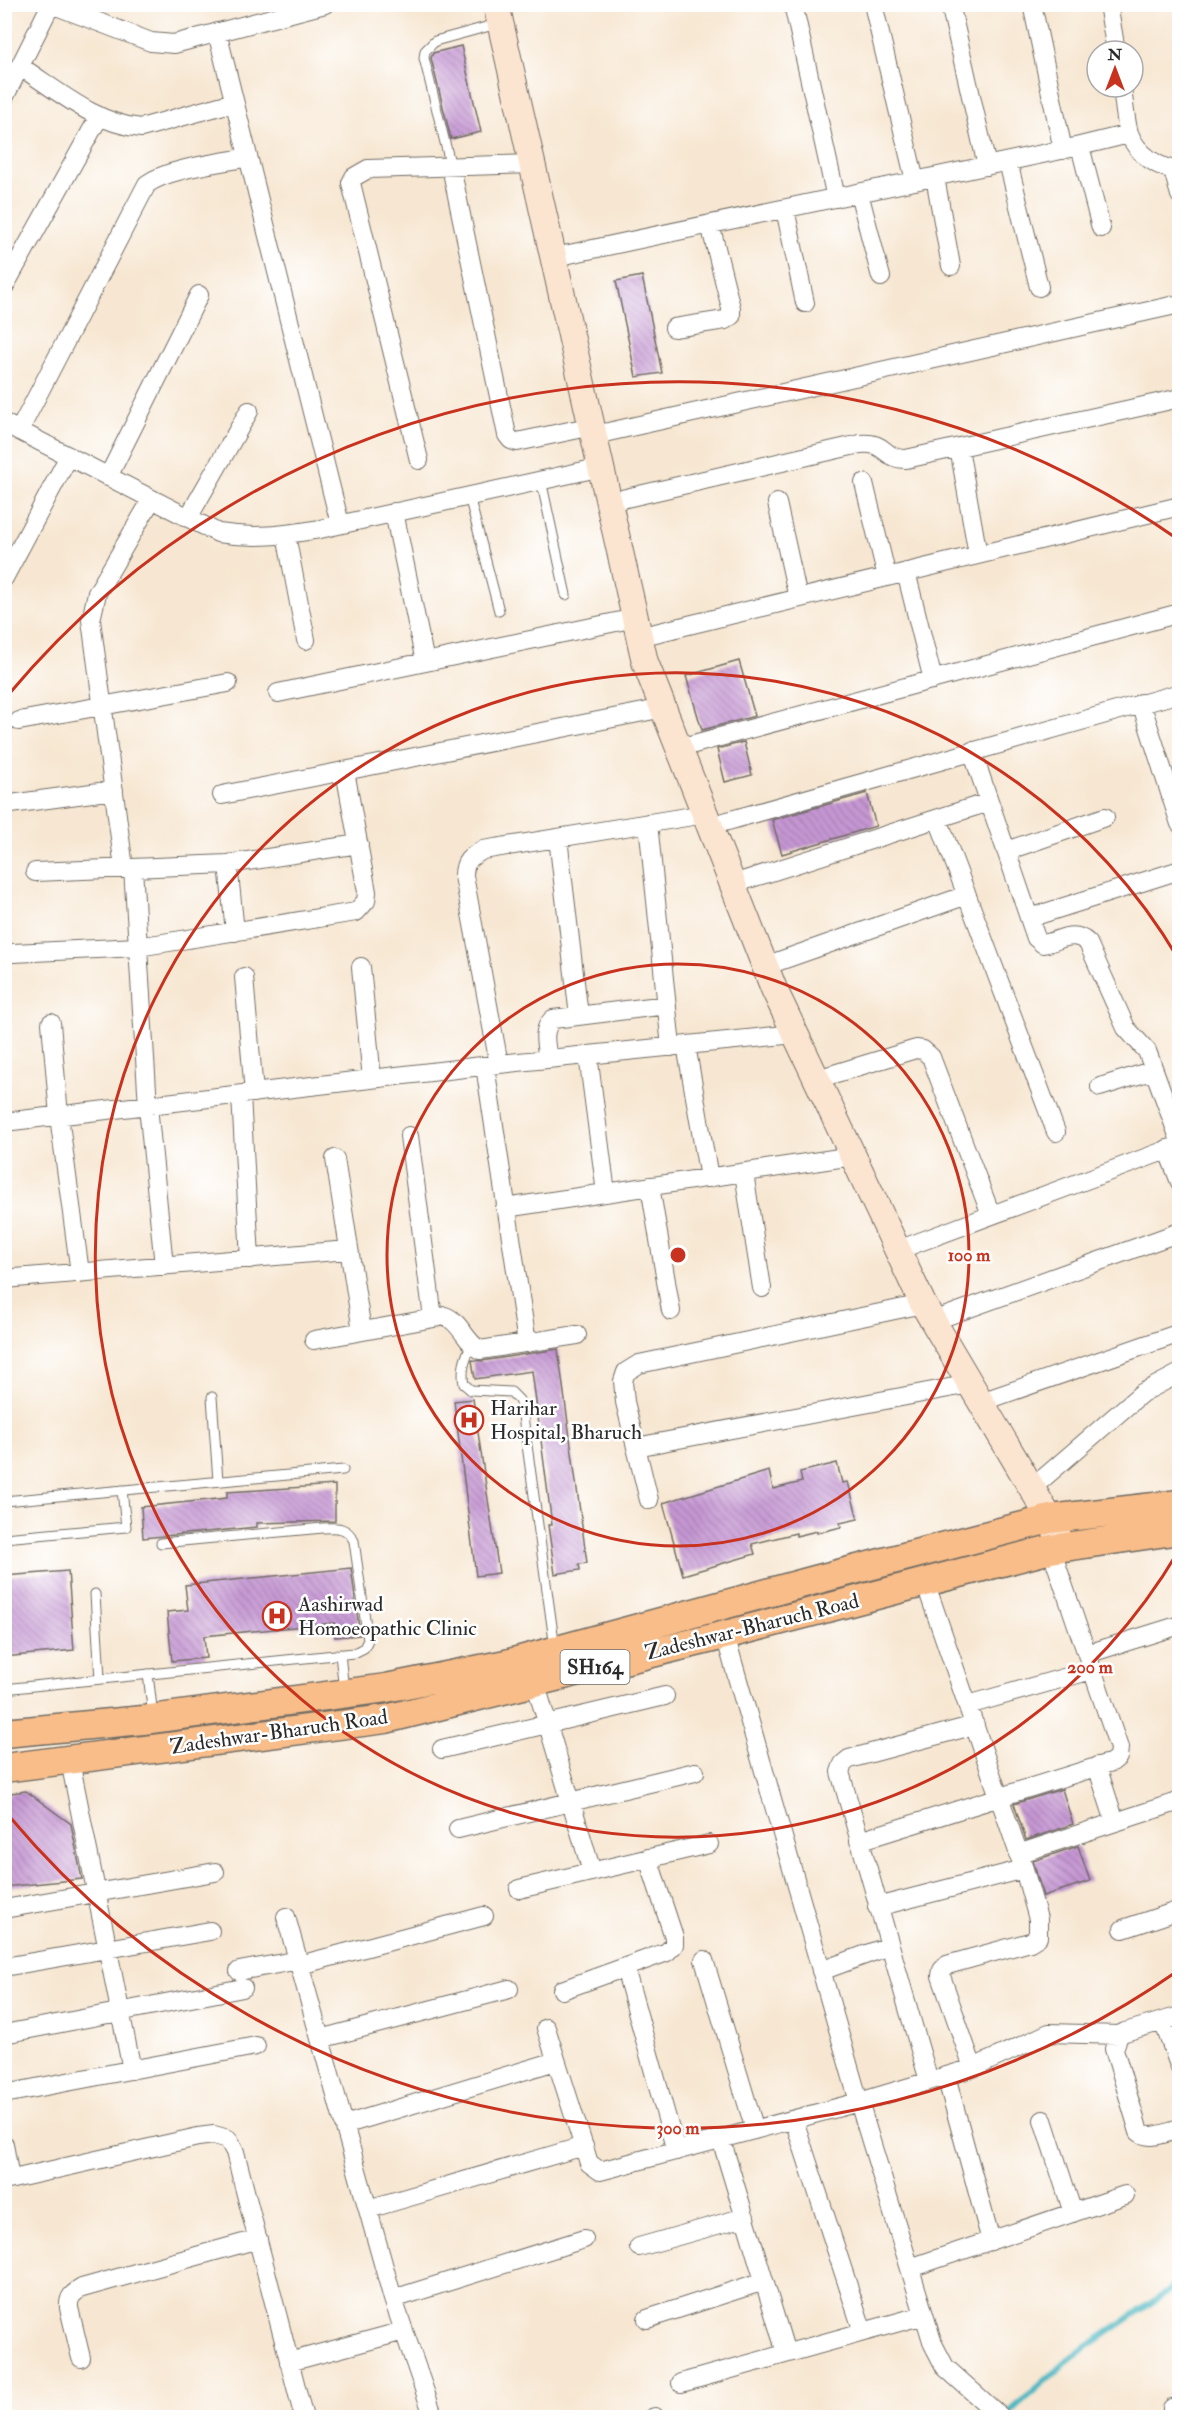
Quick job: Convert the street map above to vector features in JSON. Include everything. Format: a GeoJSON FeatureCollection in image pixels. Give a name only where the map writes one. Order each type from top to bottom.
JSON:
{"type":"FeatureCollection","features":[{"type":"Feature","properties":{"kind":"main road"},"geometry":{"type":"LineString","coordinates":[[498,14],[555,257],[645,662],[765,966],[795,1034],[928,1313],[1050,1520],[1057,1548]]}},
{"type":"Feature","properties":{"kind":"main road","name":"Zadeshwar-Bharuch Road"},"geometry":{"type":"LineString","coordinates":[[4,1733],[153,1718],[344,1694],[495,1666],[826,1577],[1050,1520],[1179,1524]]}},
{"type":"Feature","properties":{"kind":"main road","name":"Zadeshwar-Bharuch Road"},"geometry":{"type":"LineString","coordinates":[[4,1768],[386,1719],[725,1635],[1057,1548],[1179,1524]]}},
{"type":"Feature","properties":{"kind":"street"},"geometry":{"type":"LineString","coordinates":[[4,98],[51,5],[151,42],[174,44],[325,4]]}},
{"type":"Feature","properties":{"kind":"street"},"geometry":{"type":"LineString","coordinates":[[793,4],[836,198]]}},
{"type":"Feature","properties":{"kind":"street"},"geometry":{"type":"LineString","coordinates":[[873,4],[915,181]]}},
{"type":"Feature","properties":{"kind":"street"},"geometry":{"type":"LineString","coordinates":[[950,4],[987,166]]}},
{"type":"Feature","properties":{"kind":"street"},"geometry":{"type":"LineString","coordinates":[[1032,4],[1071,148],[1101,228]]}},
{"type":"Feature","properties":{"kind":"street"},"geometry":{"type":"LineString","coordinates":[[1108,4],[1114,39]]}},
{"type":"Feature","properties":{"kind":"street"},"geometry":{"type":"LineString","coordinates":[[217,32],[340,524]]}},
{"type":"Feature","properties":{"kind":"street"},"geometry":{"type":"LineString","coordinates":[[21,67],[99,117],[129,127],[141,128],[234,102]]}},
{"type":"Feature","properties":{"kind":"street"},"geometry":{"type":"LineString","coordinates":[[1124,99],[1129,134],[1143,155],[1156,164],[1176,170],[1179,195]]}},
{"type":"Feature","properties":{"kind":"street"},"geometry":{"type":"LineString","coordinates":[[4,287],[99,117]]}},
{"type":"Feature","properties":{"kind":"street"},"geometry":{"type":"LineString","coordinates":[[555,257],[1008,162],[1129,134]]}},
{"type":"Feature","properties":{"kind":"street"},"geometry":{"type":"LineString","coordinates":[[248,157],[169,174],[147,184],[12,427],[218,533],[247,538],[286,535],[602,467]]}},
{"type":"Feature","properties":{"kind":"street"},"geometry":{"type":"LineString","coordinates":[[1008,162],[1039,287]]}},
{"type":"Feature","properties":{"kind":"street"},"geometry":{"type":"LineString","coordinates":[[419,460],[351,183],[354,177],[369,169],[533,164]]}},
{"type":"Feature","properties":{"kind":"street"},"geometry":{"type":"LineString","coordinates":[[451,167],[507,435],[511,440],[517,442],[594,431],[1179,304]]}},
{"type":"Feature","properties":{"kind":"street"},"geometry":{"type":"LineString","coordinates":[[935,177],[951,266]]}},
{"type":"Feature","properties":{"kind":"street"},"geometry":{"type":"LineString","coordinates":[[859,193],[881,277]]}},
{"type":"Feature","properties":{"kind":"street"},"geometry":{"type":"LineString","coordinates":[[785,208],[805,303]]}},
{"type":"Feature","properties":{"kind":"street"},"geometry":{"type":"LineString","coordinates":[[674,328],[725,320],[731,316],[710,224]]}},
{"type":"Feature","properties":{"kind":"street"},"geometry":{"type":"LineString","coordinates":[[108,477],[199,295]]}},
{"type":"Feature","properties":{"kind":"street"},"geometry":{"type":"LineString","coordinates":[[609,502],[860,444],[872,443],[882,446],[889,455],[896,459],[921,456],[1179,398]]}},
{"type":"Feature","properties":{"kind":"street"},"geometry":{"type":"LineString","coordinates":[[188,518],[249,411]]}},
{"type":"Feature","properties":{"kind":"street"},"geometry":{"type":"LineString","coordinates":[[959,448],[978,555]]}},
{"type":"Feature","properties":{"kind":"street"},"geometry":{"type":"LineString","coordinates":[[4,578],[69,456]]}},
{"type":"Feature","properties":{"kind":"street"},"geometry":{"type":"LineString","coordinates":[[864,483],[887,577]]}},
{"type":"Feature","properties":{"kind":"street"},"geometry":{"type":"LineString","coordinates":[[152,499],[97,593],[92,620],[114,790],[129,868],[138,948],[148,1106],[164,1266]]}},
{"type":"Feature","properties":{"kind":"street"},"geometry":{"type":"LineString","coordinates":[[777,503],[798,598]]}},
{"type":"Feature","properties":{"kind":"street"},"geometry":{"type":"LineString","coordinates":[[278,693],[425,662],[798,598],[1179,506]]}},
{"type":"Feature","properties":{"kind":"street"},"geometry":{"type":"LineString","coordinates":[[394,512],[425,662]]}},
{"type":"Feature","properties":{"kind":"street"},"geometry":{"type":"LineString","coordinates":[[286,535],[306,640]]}},
{"type":"Feature","properties":{"kind":"street"},"geometry":{"type":"LineString","coordinates":[[906,572],[933,680]]}},
{"type":"Feature","properties":{"kind":"street"},"geometry":{"type":"LineString","coordinates":[[679,748],[1179,613]]}},
{"type":"Feature","properties":{"kind":"street"},"geometry":{"type":"LineString","coordinates":[[19,721],[228,683]]}},
{"type":"Feature","properties":{"kind":"street"},"geometry":{"type":"LineString","coordinates":[[527,1343],[505,1208],[492,1065],[464,876],[464,866],[470,857],[483,850],[648,823],[708,820],[972,751],[1179,693]]}},
{"type":"Feature","properties":{"kind":"street"},"geometry":{"type":"LineString","coordinates":[[1141,703],[1179,824]]}},
{"type":"Feature","properties":{"kind":"street"},"geometry":{"type":"LineString","coordinates":[[222,795],[664,708]]}},
{"type":"Feature","properties":{"kind":"street"},"geometry":{"type":"LineString","coordinates":[[972,751],[1036,938],[1043,944],[1072,935],[1080,936],[1088,943],[1126,1028],[1147,1051],[1175,1145],[1179,1182]]}},
{"type":"Feature","properties":{"kind":"street"},"geometry":{"type":"LineString","coordinates":[[13,953],[138,948],[356,912],[366,901],[367,892],[345,771]]}},
{"type":"Feature","properties":{"kind":"street"},"geometry":{"type":"LineString","coordinates":[[11,804],[114,790]]}},
{"type":"Feature","properties":{"kind":"street"},"geometry":{"type":"LineString","coordinates":[[733,884],[989,802]]}},
{"type":"Feature","properties":{"kind":"street"},"geometry":{"type":"LineString","coordinates":[[1006,851],[1105,817]]}},
{"type":"Feature","properties":{"kind":"street"},"geometry":{"type":"LineString","coordinates":[[938,819],[1056,1132]]}},
{"type":"Feature","properties":{"kind":"street"},"geometry":{"type":"LineString","coordinates":[[648,823],[667,1005],[709,1178]]}},
{"type":"Feature","properties":{"kind":"street"},"geometry":{"type":"LineString","coordinates":[[558,838],[579,1016]]}},
{"type":"Feature","properties":{"kind":"street"},"geometry":{"type":"LineString","coordinates":[[35,872],[228,864],[358,844]]}},
{"type":"Feature","properties":{"kind":"street"},"geometry":{"type":"LineString","coordinates":[[228,864],[235,932]]}},
{"type":"Feature","properties":{"kind":"street"},"geometry":{"type":"LineString","coordinates":[[1029,918],[1179,870]]}},
{"type":"Feature","properties":{"kind":"street"},"geometry":{"type":"LineString","coordinates":[[765,966],[966,895]]}},
{"type":"Feature","properties":{"kind":"street"},"geometry":{"type":"LineString","coordinates":[[361,967],[372,1079]]}},
{"type":"Feature","properties":{"kind":"street"},"geometry":{"type":"LineString","coordinates":[[243,977],[250,1259]]}},
{"type":"Feature","properties":{"kind":"street"},"geometry":{"type":"LineString","coordinates":[[548,1059],[545,1033],[547,1024],[553,1019],[667,1005]]}},
{"type":"Feature","properties":{"kind":"street"},"geometry":{"type":"LineString","coordinates":[[51,1023],[59,1116],[80,1273]]}},
{"type":"Feature","properties":{"kind":"street"},"geometry":{"type":"LineString","coordinates":[[4,1122],[492,1065],[795,1034]]}},
{"type":"Feature","properties":{"kind":"street"},"geometry":{"type":"LineString","coordinates":[[817,1079],[916,1049],[923,1050],[931,1057],[991,1215]]}},
{"type":"Feature","properties":{"kind":"street"},"geometry":{"type":"LineString","coordinates":[[588,1055],[606,1193]]}},
{"type":"Feature","properties":{"kind":"street"},"geometry":{"type":"LineString","coordinates":[[1100,1087],[1154,1070]]}},
{"type":"Feature","properties":{"kind":"street"},"geometry":{"type":"LineString","coordinates":[[409,1136],[433,1318]]}},
{"type":"Feature","properties":{"kind":"street"},"geometry":{"type":"LineString","coordinates":[[898,1250],[1175,1145]]}},
{"type":"Feature","properties":{"kind":"street"},"geometry":{"type":"LineString","coordinates":[[505,1208],[853,1156]]}},
{"type":"Feature","properties":{"kind":"street"},"geometry":{"type":"LineString","coordinates":[[335,1159],[362,1331]]}},
{"type":"Feature","properties":{"kind":"street"},"geometry":{"type":"LineString","coordinates":[[744,1173],[762,1288]]}},
{"type":"Feature","properties":{"kind":"street"},"geometry":{"type":"LineString","coordinates":[[650,1186],[671,1311]]}},
{"type":"Feature","properties":{"kind":"street"},"geometry":{"type":"LineString","coordinates":[[649,1500],[623,1381],[626,1372],[639,1364],[928,1313],[1179,1232]]}},
{"type":"Feature","properties":{"kind":"street"},"geometry":{"type":"LineString","coordinates":[[4,1279],[348,1250]]}},
{"type":"Feature","properties":{"kind":"street"},"geometry":{"type":"LineString","coordinates":[[314,1340],[445,1316],[451,1319],[471,1345],[480,1350],[577,1335]]}},
{"type":"Feature","properties":{"kind":"street"},"geometry":{"type":"LineString","coordinates":[[636,1447],[975,1393],[1179,1332]]}},
{"type":"Feature","properties":{"kind":"street"},"geometry":{"type":"LineString","coordinates":[[1032,1488],[1142,1394],[1179,1373]]}},
{"type":"Feature","properties":{"kind":"street"},"geometry":{"type":"LineString","coordinates":[[859,1841],[1112,1762],[1118,1757],[1119,1748],[1090,1662],[1057,1548]]}},
{"type":"Feature","properties":{"kind":"street"},"geometry":{"type":"LineString","coordinates":[[925,1582],[1021,1861],[1038,1919],[1038,1937],[1030,1942],[947,1965],[942,1970],[941,1976],[973,2068]]}},
{"type":"Feature","properties":{"kind":"street"},"geometry":{"type":"LineString","coordinates":[[968,1705],[1178,1630]]}},
{"type":"Feature","properties":{"kind":"street"},"geometry":{"type":"LineString","coordinates":[[725,1635],[859,2102],[933,2344],[945,2367],[997,2413]]}},
{"type":"Feature","properties":{"kind":"street"},"geometry":{"type":"LineString","coordinates":[[535,1682],[592,1872]]}},
{"type":"Feature","properties":{"kind":"street"},"geometry":{"type":"LineString","coordinates":[[442,1749],[665,1696]]}},
{"type":"Feature","properties":{"kind":"street"},"geometry":{"type":"LineString","coordinates":[[975,1725],[849,1759],[843,1764],[840,1772],[889,1946],[938,2079],[991,2241]]}},
{"type":"Feature","properties":{"kind":"street"},"geometry":{"type":"LineString","coordinates":[[70,1761],[132,2070]]}},
{"type":"Feature","properties":{"kind":"street"},"geometry":{"type":"LineString","coordinates":[[1097,1766],[1115,1822]]}},
{"type":"Feature","properties":{"kind":"street"},"geometry":{"type":"LineString","coordinates":[[458,1829],[695,1772]]}},
{"type":"Feature","properties":{"kind":"street"},"geometry":{"type":"LineString","coordinates":[[877,1907],[1021,1861],[1115,1822],[1179,1801]]}},
{"type":"Feature","properties":{"kind":"street"},"geometry":{"type":"LineString","coordinates":[[519,1889],[709,1844]]}},
{"type":"Feature","properties":{"kind":"street"},"geometry":{"type":"LineString","coordinates":[[562,1990],[667,1952],[674,1946],[674,1937],[648,1858]]}},
{"type":"Feature","properties":{"kind":"street"},"geometry":{"type":"LineString","coordinates":[[4,1909],[215,1872]]}},
{"type":"Feature","properties":{"kind":"street"},"geometry":{"type":"LineString","coordinates":[[1123,1929],[1179,1910]]}},
{"type":"Feature","properties":{"kind":"street"},"geometry":{"type":"LineString","coordinates":[[4,2034],[120,2012],[241,1980],[294,1961],[300,1965],[484,1916]]}},
{"type":"Feature","properties":{"kind":"street"},"geometry":{"type":"LineString","coordinates":[[286,1917],[393,2299],[434,2418]]}},
{"type":"Feature","properties":{"kind":"street"},"geometry":{"type":"LineString","coordinates":[[4,1967],[210,1931]]}},
{"type":"Feature","properties":{"kind":"street"},"geometry":{"type":"LineString","coordinates":[[821,1971],[889,1946]]}},
{"type":"Feature","properties":{"kind":"street"},"geometry":{"type":"LineString","coordinates":[[704,1960],[754,2130]]}},
{"type":"Feature","properties":{"kind":"street"},"geometry":{"type":"LineString","coordinates":[[625,1968],[676,2151]]}},
{"type":"Feature","properties":{"kind":"street"},"geometry":{"type":"LineString","coordinates":[[320,2039],[509,1989]]}},
{"type":"Feature","properties":{"kind":"street"},"geometry":{"type":"LineString","coordinates":[[546,2028],[589,2163],[600,2171],[938,2079],[973,2068],[1049,2033],[1119,2035],[1171,2018],[1179,2068]]}},
{"type":"Feature","properties":{"kind":"street"},"geometry":{"type":"LineString","coordinates":[[1119,2035],[1114,2049],[1139,2132],[1144,2136],[1150,2136],[1179,2129]]}},
{"type":"Feature","properties":{"kind":"street"},"geometry":{"type":"LineString","coordinates":[[4,2094],[256,2046]]}},
{"type":"Feature","properties":{"kind":"street"},"geometry":{"type":"LineString","coordinates":[[344,2125],[556,2061]]}},
{"type":"Feature","properties":{"kind":"street"},"geometry":{"type":"LineString","coordinates":[[794,2120],[863,2332]]}},
{"type":"Feature","properties":{"kind":"street"},"geometry":{"type":"LineString","coordinates":[[1043,2120],[1073,2213]]}},
{"type":"Feature","properties":{"kind":"street"},"geometry":{"type":"LineString","coordinates":[[4,2144],[7,2180],[198,2137],[214,2135],[228,2139],[235,2152],[304,2418]]}},
{"type":"Feature","properties":{"kind":"street"},"geometry":{"type":"LineString","coordinates":[[721,2139],[786,2353]]}},
{"type":"Feature","properties":{"kind":"street"},"geometry":{"type":"LineString","coordinates":[[368,2209],[584,2146]]}},
{"type":"Feature","properties":{"kind":"street"},"geometry":{"type":"LineString","coordinates":[[910,2268],[1125,2195]]}},
{"type":"Feature","properties":{"kind":"street"},"geometry":{"type":"LineString","coordinates":[[639,2247],[745,2217]]}},
{"type":"Feature","properties":{"kind":"street"},"geometry":{"type":"LineString","coordinates":[[81,2358],[69,2308],[69,2300],[73,2293],[82,2288],[258,2239]]}},
{"type":"Feature","properties":{"kind":"street"},"geometry":{"type":"LineString","coordinates":[[393,2299],[584,2239]]}},
{"type":"Feature","properties":{"kind":"street"},"geometry":{"type":"LineString","coordinates":[[647,2319],[764,2281]]}},
{"type":"Feature","properties":{"kind":"street"},"geometry":{"type":"LineString","coordinates":[[681,2383],[924,2315]]}},
{"type":"Feature","properties":{"kind":"street"},"geometry":{"type":"LineString","coordinates":[[289,2361],[404,2331]]}},
{"type":"Feature","properties":{"kind":"lane"},"geometry":{"type":"LineString","coordinates":[[451,167],[424,58],[425,51],[435,41],[498,14]]}},
{"type":"Feature","properties":{"kind":"lane"},"geometry":{"type":"LineString","coordinates":[[541,480],[566,595]]}},
{"type":"Feature","properties":{"kind":"lane"},"geometry":{"type":"LineString","coordinates":[[469,496],[499,611]]}},
{"type":"Feature","properties":{"kind":"lane"},"geometry":{"type":"LineString","coordinates":[[471,1345],[464,1362],[462,1374],[464,1384],[471,1390],[511,1392],[519,1400],[522,1409],[555,1651]]}},
{"type":"Feature","properties":{"kind":"lane"},"geometry":{"type":"LineString","coordinates":[[212,1397],[218,1481]]}},
{"type":"Feature","properties":{"kind":"lane"},"geometry":{"type":"LineString","coordinates":[[4,1501],[344,1470]]}},
{"type":"Feature","properties":{"kind":"lane"},"geometry":{"type":"LineString","coordinates":[[4,1538],[126,1527],[122,1490]]}},
{"type":"Feature","properties":{"kind":"lane"},"geometry":{"type":"LineString","coordinates":[[4,1689],[354,1653],[364,1648],[368,1640],[354,1541],[344,1528],[161,1543]]}},
{"type":"Feature","properties":{"kind":"lane"},"geometry":{"type":"LineString","coordinates":[[95,1594],[100,1679]]}},
{"type":"Feature","properties":{"kind":"lane"},"geometry":{"type":"LineString","coordinates":[[340,1654],[344,1694]]}},
{"type":"Feature","properties":{"kind":"lane"},"geometry":{"type":"LineString","coordinates":[[148,1674],[153,1718]]}},
{"type":"Feature","properties":{"kind":"building"},"geometry":{"type":"Polygon","coordinates":[[[461,46],[481,132],[451,139],[431,58],[433,53],[461,46]]]}},
{"type":"Feature","properties":{"kind":"building"},"geometry":{"type":"Polygon","coordinates":[[[642,276],[662,373],[636,377],[616,281],[642,276]]]}},
{"type":"Feature","properties":{"kind":"building"},"geometry":{"type":"Polygon","coordinates":[[[739,661],[755,716],[702,730],[686,676],[739,661]]]}},
{"type":"Feature","properties":{"kind":"building"},"geometry":{"type":"Polygon","coordinates":[[[744,742],[752,775],[725,782],[717,749],[744,742]]]}},
{"type":"Feature","properties":{"kind":"building"},"geometry":{"type":"Polygon","coordinates":[[[867,793],[876,826],[782,854],[772,820],[867,793]]]}},
{"type":"Feature","properties":{"kind":"building"},"geometry":{"type":"Polygon","coordinates":[[[558,1349],[587,1563],[579,1564],[580,1570],[555,1574],[548,1525],[552,1525],[532,1371],[475,1379],[472,1360],[482,1361],[558,1349]]]}},
{"type":"Feature","properties":{"kind":"building"},"geometry":{"type":"Polygon","coordinates":[[[473,1399],[499,1573],[476,1576],[454,1401],[473,1399]]]}},
{"type":"Feature","properties":{"kind":"building"},"geometry":{"type":"Polygon","coordinates":[[[837,1463],[842,1483],[848,1482],[858,1519],[840,1523],[841,1527],[817,1533],[817,1531],[796,1536],[796,1533],[752,1544],[755,1554],[683,1575],[663,1503],[769,1471],[773,1489],[802,1482],[800,1472],[837,1463]]]}},
{"type":"Feature","properties":{"kind":"building"},"geometry":{"type":"Polygon","coordinates":[[[335,1485],[335,1521],[257,1523],[257,1527],[143,1538],[141,1507],[227,1498],[227,1492],[335,1485]]]}},
{"type":"Feature","properties":{"kind":"building"},"geometry":{"type":"Polygon","coordinates":[[[351,1568],[360,1635],[335,1637],[334,1623],[204,1636],[206,1658],[172,1661],[167,1612],[188,1610],[185,1585],[351,1568]]]}},
{"type":"Feature","properties":{"kind":"building"},"geometry":{"type":"Polygon","coordinates":[[[68,1571],[74,1650],[4,1657],[4,1576],[68,1571]]]}},
{"type":"Feature","properties":{"kind":"building"},"geometry":{"type":"Polygon","coordinates":[[[1062,1789],[1073,1824],[1026,1840],[1014,1804],[1062,1789]]]}},
{"type":"Feature","properties":{"kind":"building"},"geometry":{"type":"Polygon","coordinates":[[[26,1791],[71,1824],[82,1879],[4,1887],[4,1794],[26,1791]]]}},
{"type":"Feature","properties":{"kind":"building"},"geometry":{"type":"Polygon","coordinates":[[[1078,1846],[1090,1881],[1043,1896],[1033,1861],[1078,1846]]]}},
{"type":"Feature","properties":{"kind":"waterway"},"geometry":{"type":"LineString","coordinates":[[1004,2417],[1072,2357],[1180,2283]]}},
{"type":"Feature","properties":{"kind":"place","name":"Harihar Hospital, Bharuch"},"geometry":{"type":"Point","coordinates":[469,1420]}},
{"type":"Feature","properties":{"kind":"place","name":"Aashirwad Homoeopathic Clinic"},"geometry":{"type":"Point","coordinates":[277,1616]}}]}
